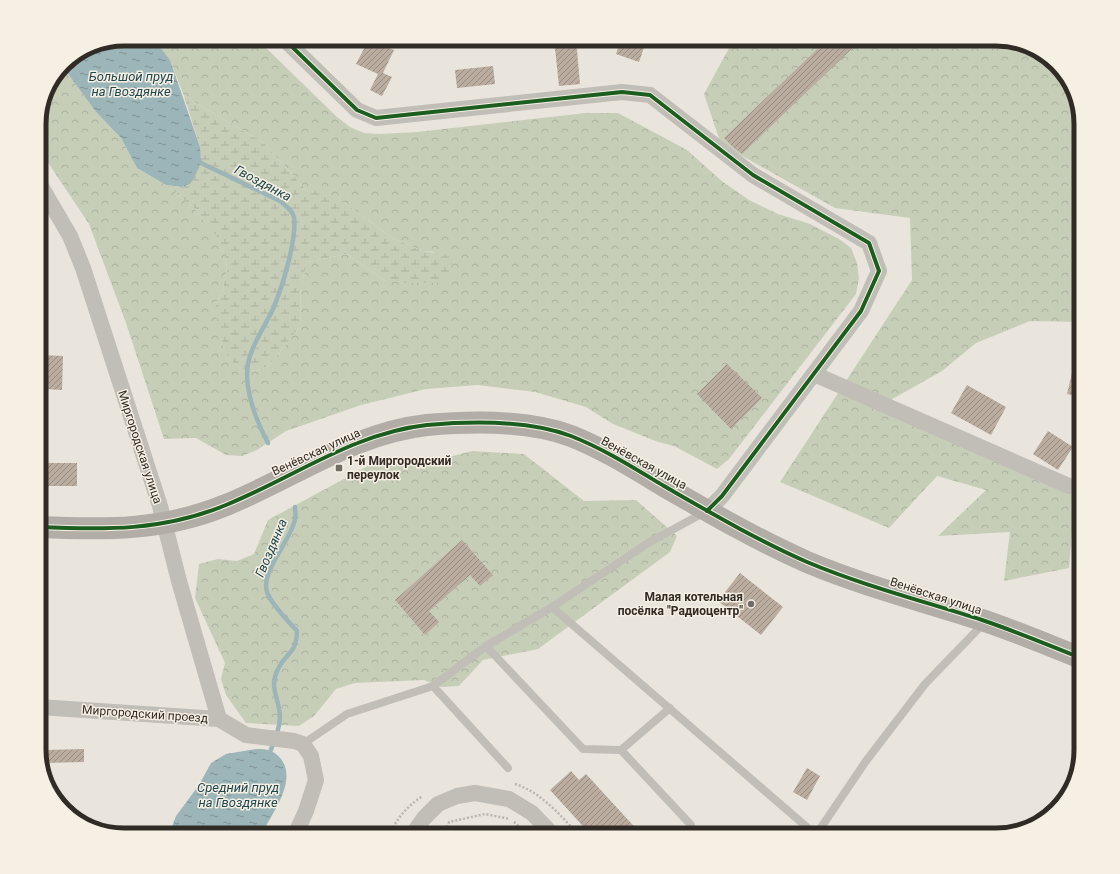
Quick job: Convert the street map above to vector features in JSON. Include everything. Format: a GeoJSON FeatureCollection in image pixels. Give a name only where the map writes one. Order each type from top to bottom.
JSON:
{"type":"FeatureCollection","features":[{"type":"Feature","properties":{"kind":"street"},"geometry":{"type":"LineString","coordinates":[[291,46],[357,110],[376,118],[622,92],[650,95],[753,175],[869,243],[879,271],[861,311],[722,496],[707,511]]}},
{"type":"Feature","properties":{"kind":"street","name":"Миргородская улица"},"geometry":{"type":"LineString","coordinates":[[46,195],[70,236],[83,268],[160,506],[220,719]]}},
{"type":"Feature","properties":{"kind":"street"},"geometry":{"type":"LineString","coordinates":[[814,374],[1069,486]]}},
{"type":"Feature","properties":{"kind":"street","name":"Венёвская улица"},"geometry":{"type":"LineString","coordinates":[[164,524],[223,507],[332,454],[365,440],[408,428],[462,422],[496,422],[569,436],[616,457],[707,511],[765,543],[845,577],[985,621],[1074,655]]}},
{"type":"Feature","properties":{"kind":"street"},"geometry":{"type":"LineString","coordinates":[[46,527],[99,530],[164,524]]}},
{"type":"Feature","properties":{"kind":"street","name":"Миргородский проезд"},"geometry":{"type":"LineString","coordinates":[[46,707],[220,719],[246,735],[294,741],[303,744]]}},
{"type":"Feature","properties":{"kind":"street"},"geometry":{"type":"LineString","coordinates":[[298,828],[306,811],[316,780],[311,756],[303,744]]}},
{"type":"Feature","properties":{"kind":"street"},"geometry":{"type":"LineString","coordinates":[[417,828],[424,818],[438,804],[457,796],[475,793],[509,799],[532,813],[546,828]]}},
{"type":"Feature","properties":{"kind":"lane"},"geometry":{"type":"LineString","coordinates":[[303,744],[347,714],[432,686],[486,646],[552,607],[648,542],[707,511]]}},
{"type":"Feature","properties":{"kind":"lane"},"geometry":{"type":"LineString","coordinates":[[552,607],[808,828]]}},
{"type":"Feature","properties":{"kind":"lane"},"geometry":{"type":"LineString","coordinates":[[821,828],[866,761],[925,684],[985,621]]}},
{"type":"Feature","properties":{"kind":"lane"},"geometry":{"type":"LineString","coordinates":[[486,646],[582,749],[621,750],[670,708]]}},
{"type":"Feature","properties":{"kind":"lane"},"geometry":{"type":"LineString","coordinates":[[432,686],[508,768]]}},
{"type":"Feature","properties":{"kind":"lane"},"geometry":{"type":"LineString","coordinates":[[621,750],[691,825],[691,828]]}},
{"type":"Feature","properties":{"kind":"path"},"geometry":{"type":"LineString","coordinates":[[447,828],[449,822],[485,814],[511,819],[521,828]]}},
{"type":"Feature","properties":{"kind":"green space"},"geometry":{"type":"Polygon","coordinates":[[[159,46],[264,46],[337,117],[350,127],[364,133],[380,134],[417,132],[586,113],[618,113],[687,150],[723,182],[749,200],[778,214],[810,224],[839,239],[851,248],[857,263],[859,278],[856,294],[729,459],[717,469],[674,446],[658,442],[613,424],[586,407],[535,392],[478,385],[426,389],[361,405],[286,431],[257,450],[242,456],[226,455],[196,438],[164,439],[126,323],[89,224],[46,160],[46,119],[49,104],[56,85],[67,72],[96,112],[121,138],[137,168],[166,185],[194,208],[218,237],[225,255],[227,269],[222,293],[216,304],[223,346],[239,368],[256,371],[269,366],[300,326],[301,287],[307,262],[347,254],[385,281],[435,252],[423,251],[392,238],[345,203],[330,196],[306,190],[264,143],[184,96],[170,60],[159,46]]]}},
{"type":"Feature","properties":{"kind":"green space"},"geometry":{"type":"Polygon","coordinates":[[[730,46],[1001,46],[1021,50],[1030,54],[1043,62],[1058,77],[1064,85],[1070,99],[1074,119],[1074,322],[1030,321],[976,343],[942,371],[889,401],[1074,482],[1074,507],[1069,568],[1004,581],[1010,532],[938,536],[986,490],[937,476],[889,528],[780,482],[912,280],[910,218],[835,208],[721,144],[704,94],[730,46]]]}},
{"type":"Feature","properties":{"kind":"green space"},"geometry":{"type":"Polygon","coordinates":[[[184,96],[264,143],[306,190],[330,195],[345,203],[392,238],[423,251],[448,255],[452,262],[449,276],[436,283],[385,281],[347,254],[307,262],[301,287],[300,326],[269,366],[256,371],[239,368],[229,358],[223,346],[216,315],[216,304],[222,293],[227,269],[225,255],[218,238],[194,208],[166,185],[182,187],[190,184],[200,147],[184,96]]]}},
{"type":"Feature","properties":{"kind":"green space"},"geometry":{"type":"Polygon","coordinates":[[[472,451],[524,454],[584,501],[636,500],[677,536],[670,552],[538,649],[483,660],[459,686],[441,687],[424,680],[355,683],[336,689],[314,716],[299,726],[246,723],[226,695],[221,679],[225,663],[195,598],[199,564],[218,559],[237,561],[254,554],[268,520],[377,461],[453,456],[472,451]]]}},
{"type":"Feature","properties":{"kind":"water","name":"Большой пруд на Гвоздянке"},"geometry":{"type":"Polygon","coordinates":[[[119,46],[159,46],[170,60],[200,147],[201,163],[190,184],[182,187],[166,185],[137,168],[121,138],[96,112],[67,72],[69,69],[85,56],[104,49],[119,46]]]}},
{"type":"Feature","properties":{"kind":"water","name":"Средний пруд на Гвоздянке"},"geometry":{"type":"Polygon","coordinates":[[[264,749],[276,754],[281,759],[285,768],[285,787],[281,798],[265,828],[172,828],[176,816],[199,785],[211,763],[226,754],[264,749]]]}},
{"type":"Feature","properties":{"kind":"building"},"geometry":{"type":"Polygon","coordinates":[[[365,46],[390,46],[389,48],[394,50],[383,73],[392,77],[382,96],[370,90],[378,74],[356,64],[365,46]]]}},
{"type":"Feature","properties":{"kind":"building"},"geometry":{"type":"Polygon","coordinates":[[[555,46],[577,46],[580,84],[559,86],[555,46]]]}},
{"type":"Feature","properties":{"kind":"building"},"geometry":{"type":"Polygon","coordinates":[[[619,46],[645,46],[639,62],[616,54],[619,46]]]}},
{"type":"Feature","properties":{"kind":"building"},"geometry":{"type":"Polygon","coordinates":[[[821,46],[855,46],[742,154],[724,138],[821,46]]]}},
{"type":"Feature","properties":{"kind":"building"},"geometry":{"type":"Polygon","coordinates":[[[493,66],[495,84],[457,88],[455,70],[493,66]]]}},
{"type":"Feature","properties":{"kind":"building"},"geometry":{"type":"Polygon","coordinates":[[[46,355],[63,356],[62,390],[46,389],[46,355]]]}},
{"type":"Feature","properties":{"kind":"building"},"geometry":{"type":"Polygon","coordinates":[[[727,364],[762,398],[731,429],[697,394],[727,364]]]}},
{"type":"Feature","properties":{"kind":"building"},"geometry":{"type":"Polygon","coordinates":[[[1074,364],[1074,396],[1067,394],[1074,364]]]}},
{"type":"Feature","properties":{"kind":"building"},"geometry":{"type":"Polygon","coordinates":[[[967,385],[1006,407],[991,435],[951,413],[967,385]]]}},
{"type":"Feature","properties":{"kind":"building"},"geometry":{"type":"Polygon","coordinates":[[[1048,431],[1073,447],[1058,470],[1033,454],[1048,431]]]}},
{"type":"Feature","properties":{"kind":"building"},"geometry":{"type":"Polygon","coordinates":[[[48,463],[77,463],[77,486],[48,486],[48,463]]]}},
{"type":"Feature","properties":{"kind":"building"},"geometry":{"type":"Polygon","coordinates":[[[462,540],[493,575],[480,586],[470,575],[429,611],[439,622],[425,635],[395,600],[462,540]]]}},
{"type":"Feature","properties":{"kind":"building","name":"Малая котельная посёлка \"Радиоцентр\""},"geometry":{"type":"Polygon","coordinates":[[[740,573],[783,607],[761,635],[718,601],[740,573]]]}},
{"type":"Feature","properties":{"kind":"building"},"geometry":{"type":"Polygon","coordinates":[[[84,749],[84,762],[48,763],[46,750],[84,749]]]}},
{"type":"Feature","properties":{"kind":"building"},"geometry":{"type":"Polygon","coordinates":[[[807,768],[820,776],[807,800],[793,792],[807,768]]]}},
{"type":"Feature","properties":{"kind":"building"},"geometry":{"type":"Polygon","coordinates":[[[571,771],[579,780],[586,774],[636,828],[585,828],[550,790],[571,771]]]}},
{"type":"Feature","properties":{"kind":"waterway","name":"Гвоздянка"},"geometry":{"type":"LineString","coordinates":[[198,159],[201,163],[280,201],[287,206],[294,217],[291,251],[284,277],[273,309],[253,348],[248,365],[247,383],[251,401],[260,427],[268,443]]}},
{"type":"Feature","properties":{"kind":"waterway","name":"Гвоздянка"},"geometry":{"type":"LineString","coordinates":[[269,755],[278,732],[280,722],[280,711],[274,688],[275,676],[281,663],[295,645],[297,631],[272,602],[267,592],[266,584],[272,565],[293,527],[295,507]]}},
{"type":"Feature","properties":{"kind":"cycle path"},"geometry":{"type":"LineString","coordinates":[[291,46],[357,110],[376,118],[622,92],[650,95],[753,175],[869,243],[879,271],[861,311],[722,496],[707,511]]}},
{"type":"Feature","properties":{"kind":"cycle path"},"geometry":{"type":"LineString","coordinates":[[46,527],[134,527],[179,520],[203,514],[226,505],[324,458],[374,437],[427,425],[462,423],[518,424],[537,427],[571,436],[595,447],[619,459],[734,526],[770,545],[828,571],[994,624],[1074,655]]}},
{"type":"Feature","properties":{"kind":"place","name":"1-й Миргородский переулок"},"geometry":{"type":"Point","coordinates":[339,468]}},
{"type":"Feature","properties":{"kind":"place","name":"Малая котельная посёлка \"Радиоцентр\""},"geometry":{"type":"Point","coordinates":[751,604]}}]}
